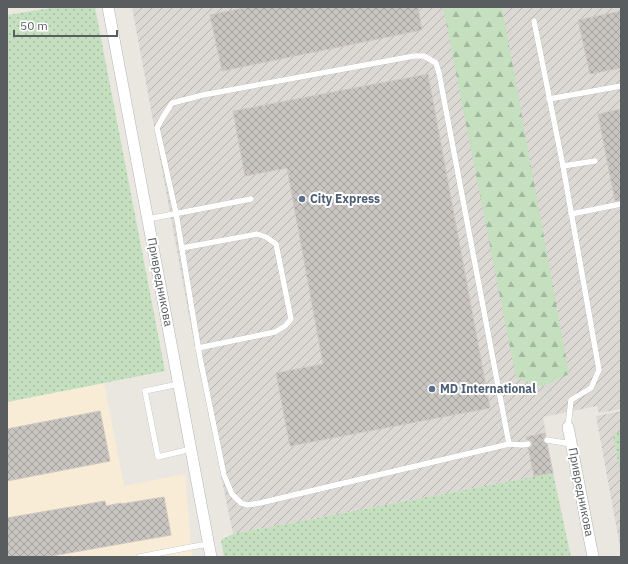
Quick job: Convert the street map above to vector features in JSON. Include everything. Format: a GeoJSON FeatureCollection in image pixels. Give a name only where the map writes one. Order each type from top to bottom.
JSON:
{"type":"FeatureCollection","features":[{"type":"Feature","properties":{"kind":"street","name":"Привредникова"},"geometry":{"type":"LineString","coordinates":[[108,7],[211,557]]}},
{"type":"Feature","properties":{"kind":"street","name":"Привредникова"},"geometry":{"type":"LineString","coordinates":[[568,427],[593,557]]}},
{"type":"Feature","properties":{"kind":"lane"},"geometry":{"type":"LineString","coordinates":[[534,21],[563,166],[599,370],[591,388],[571,400],[568,427]]}},
{"type":"Feature","properties":{"kind":"lane"},"geometry":{"type":"LineString","coordinates":[[509,444],[441,80],[436,63],[424,56],[414,56],[203,95],[172,103],[158,128],[176,213],[198,348],[224,475],[232,494],[241,503],[247,505],[260,504],[509,444],[528,444]]}},
{"type":"Feature","properties":{"kind":"lane"},"geometry":{"type":"LineString","coordinates":[[549,99],[621,86]]}},
{"type":"Feature","properties":{"kind":"lane"},"geometry":{"type":"LineString","coordinates":[[563,166],[595,161]]}},
{"type":"Feature","properties":{"kind":"lane"},"geometry":{"type":"LineString","coordinates":[[148,219],[251,199]]}},
{"type":"Feature","properties":{"kind":"lane"},"geometry":{"type":"LineString","coordinates":[[571,214],[621,204]]}},
{"type":"Feature","properties":{"kind":"lane"},"geometry":{"type":"LineString","coordinates":[[182,248],[257,234],[266,237],[276,244],[291,319],[285,326],[275,332],[198,348]]}},
{"type":"Feature","properties":{"kind":"lane"},"geometry":{"type":"LineString","coordinates":[[179,384],[145,391],[158,457],[191,450]]}},
{"type":"Feature","properties":{"kind":"lane"},"geometry":{"type":"LineString","coordinates":[[547,440],[572,444]]}},
{"type":"Feature","properties":{"kind":"lane"},"geometry":{"type":"LineString","coordinates":[[139,557],[191,546],[209,544]]}},
{"type":"Feature","properties":{"kind":"shaded area"},"geometry":{"type":"Polygon","coordinates":[[[132,7],[621,7],[621,409],[599,413],[597,406],[543,417],[553,473],[233,534],[197,359],[132,7]]]}},
{"type":"Feature","properties":{"kind":"shaded area"},"geometry":{"type":"Polygon","coordinates":[[[104,383],[124,486],[185,474],[192,557],[7,557],[7,402],[104,383]]]}},
{"type":"Feature","properties":{"kind":"shaded area"},"geometry":{"type":"Polygon","coordinates":[[[621,411],[621,552],[596,416],[621,411]]]}},
{"type":"Feature","properties":{"kind":"green space"},"geometry":{"type":"Polygon","coordinates":[[[57,7],[95,7],[165,371],[7,402],[7,15],[57,7]]]}},
{"type":"Feature","properties":{"kind":"green space"},"geometry":{"type":"Polygon","coordinates":[[[443,7],[502,7],[569,374],[542,387],[516,378],[443,7]]]}},
{"type":"Feature","properties":{"kind":"green space"},"geometry":{"type":"Polygon","coordinates":[[[621,432],[621,478],[613,434],[621,432]]]}},
{"type":"Feature","properties":{"kind":"green space"},"geometry":{"type":"Polygon","coordinates":[[[553,473],[571,557],[224,557],[221,540],[233,534],[553,473]]]}},
{"type":"Feature","properties":{"kind":"building"},"geometry":{"type":"Polygon","coordinates":[[[248,7],[418,7],[422,30],[222,71],[210,15],[248,7]]]}},
{"type":"Feature","properties":{"kind":"building"},"geometry":{"type":"Polygon","coordinates":[[[621,11],[621,68],[590,74],[578,20],[621,11]]]}},
{"type":"Feature","properties":{"kind":"building"},"geometry":{"type":"Polygon","coordinates":[[[428,74],[490,408],[290,446],[276,373],[323,364],[287,168],[245,176],[233,111],[428,74]]]}},
{"type":"Feature","properties":{"kind":"building"},"geometry":{"type":"Polygon","coordinates":[[[621,109],[621,200],[615,201],[598,114],[621,109]]]}},
{"type":"Feature","properties":{"kind":"building"},"geometry":{"type":"Polygon","coordinates":[[[100,411],[110,461],[7,481],[7,429],[100,411]]]}},
{"type":"Feature","properties":{"kind":"building"},"geometry":{"type":"Polygon","coordinates":[[[545,433],[546,436],[543,441],[547,444],[553,473],[534,476],[528,448],[532,446],[532,443],[530,440],[527,440],[526,437],[545,433]]]}},
{"type":"Feature","properties":{"kind":"building"},"geometry":{"type":"Polygon","coordinates":[[[164,497],[171,535],[46,557],[7,557],[7,518],[105,501],[106,506],[164,497]]]}},
{"type":"Feature","properties":{"kind":"place","name":"City Express"},"geometry":{"type":"Point","coordinates":[302,199]}},
{"type":"Feature","properties":{"kind":"place","name":"MD International"},"geometry":{"type":"Point","coordinates":[432,389]}}]}
